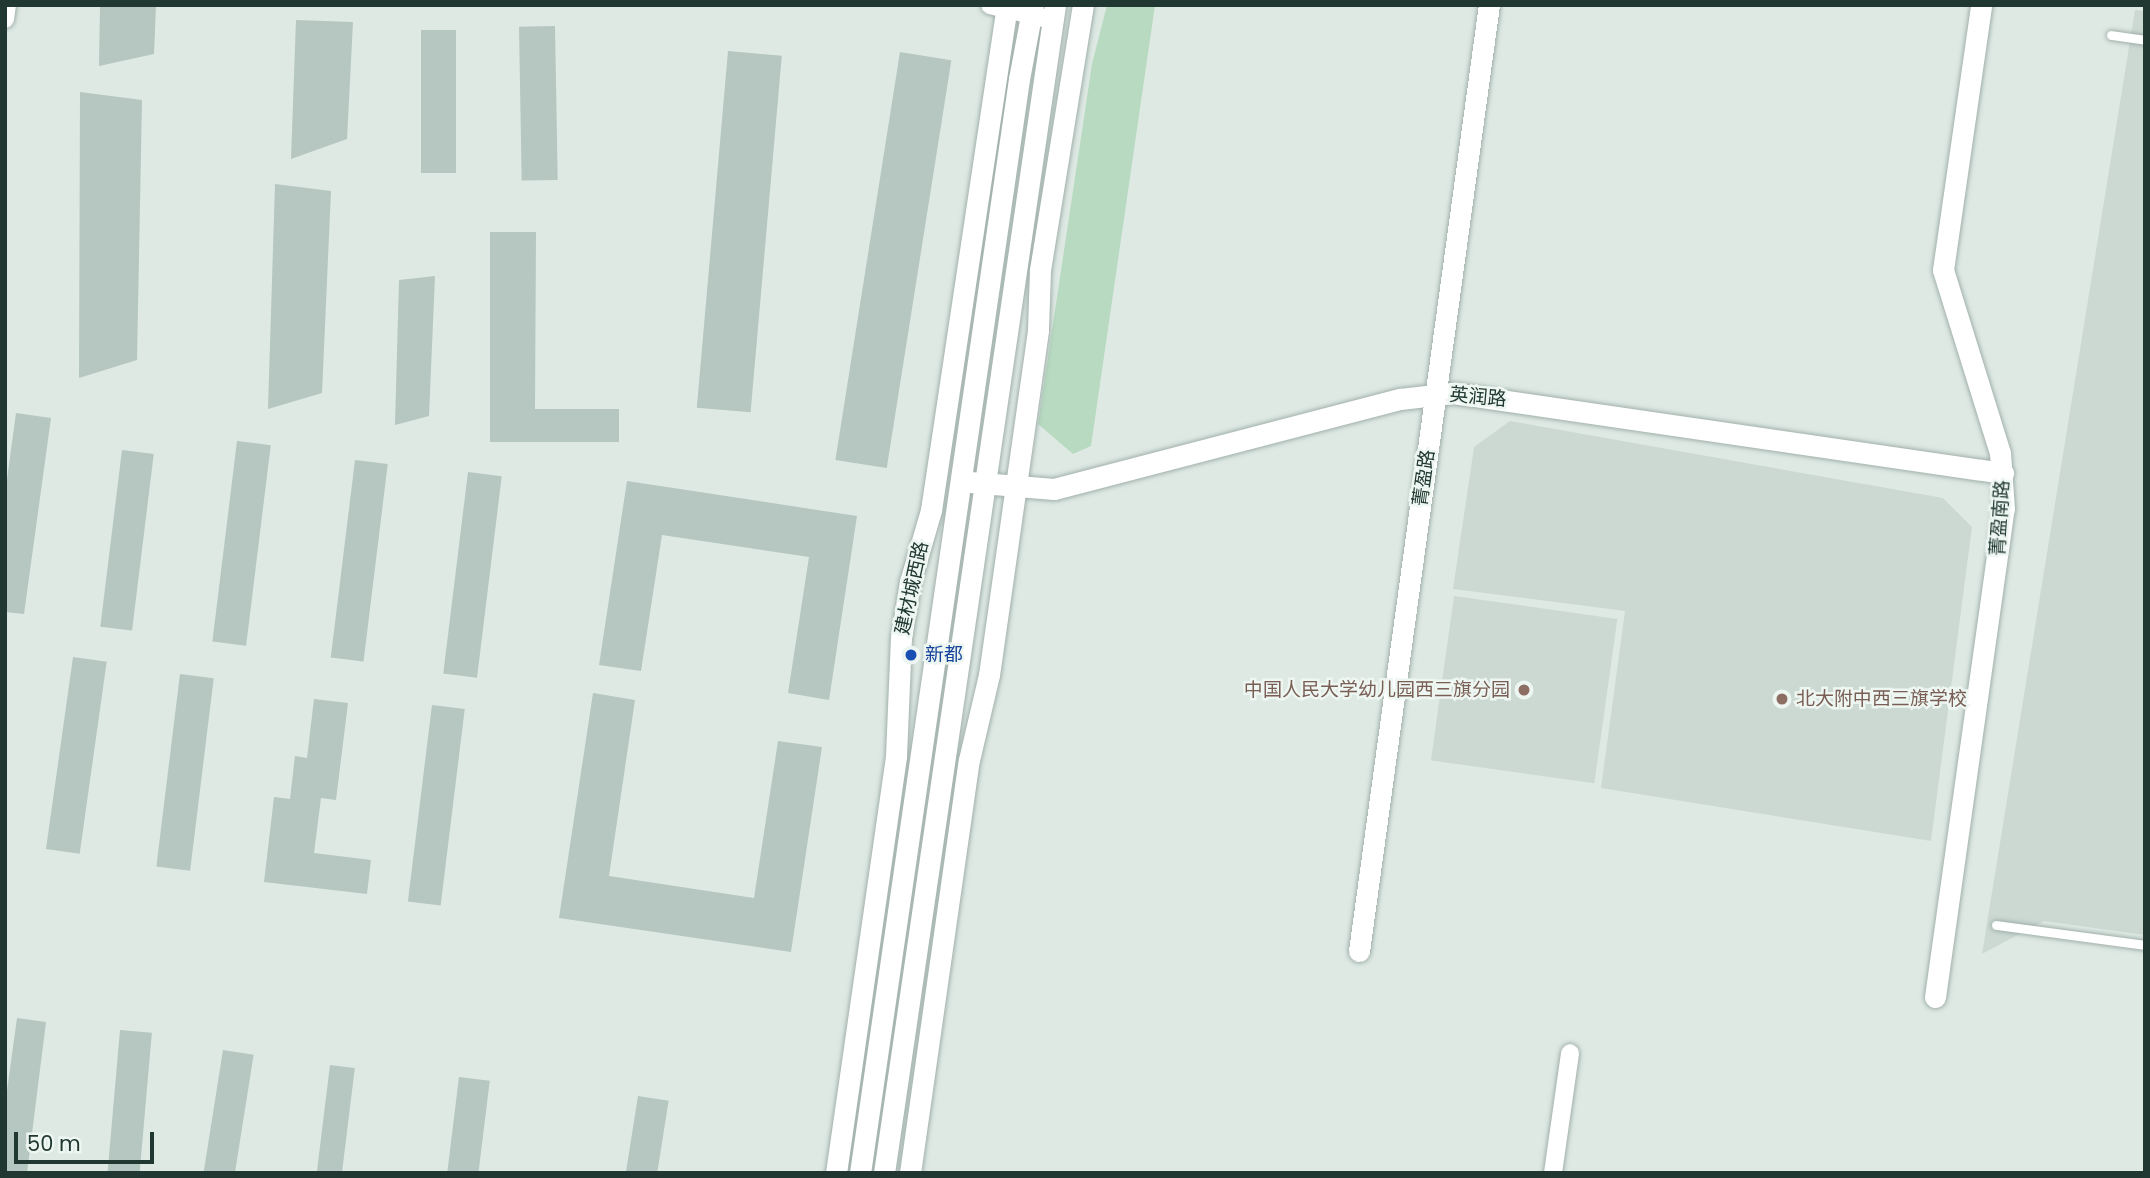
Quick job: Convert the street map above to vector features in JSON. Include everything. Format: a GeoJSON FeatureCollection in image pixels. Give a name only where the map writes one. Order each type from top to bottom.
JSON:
{"type":"FeatureCollection","features":[{"type":"Feature","properties":{"kind":"street"},"geometry":{"type":"LineString","coordinates":[[5,19],[7,5]]}},
{"type":"Feature","properties":{"kind":"street"},"geometry":{"type":"LineString","coordinates":[[910,1173],[969,761],[989,675],[1038,330],[1040,270],[1083,5]]}},
{"type":"Feature","properties":{"kind":"street","name":"菁盈路"},"geometry":{"type":"LineString","coordinates":[[1359,951],[1489,5]]}},
{"type":"Feature","properties":{"kind":"street","name":"菁盈南路"},"geometry":{"type":"LineString","coordinates":[[1935,997],[2004,509],[2003,473],[1943,270],[1981,5]]}},
{"type":"Feature","properties":{"kind":"street"},"geometry":{"type":"LineString","coordinates":[[884,1173],[983,484],[1042,11],[1001,6]]}},
{"type":"Feature","properties":{"kind":"street","name":"建材城西路"},"geometry":{"type":"LineString","coordinates":[[836,1173],[896,756],[901,638],[910,582],[930,510],[1001,6]]}},
{"type":"Feature","properties":{"kind":"street","name":"建材城西路"},"geometry":{"type":"LineString","coordinates":[[860,1173],[960,481],[1042,11]]}},
{"type":"Feature","properties":{"kind":"street","name":"英润路"},"geometry":{"type":"LineString","coordinates":[[960,481],[1015,488],[1064,487],[1436,394],[1481,395],[2003,473]]}},
{"type":"Feature","properties":{"kind":"street"},"geometry":{"type":"LineString","coordinates":[[1553,1173],[1570,1053]]}},
{"type":"Feature","properties":{"kind":"lane"},"geometry":{"type":"LineString","coordinates":[[2111,35],[2145,40]]}},
{"type":"Feature","properties":{"kind":"lane"},"geometry":{"type":"LineString","coordinates":[[1996,925],[2145,945]]}},
{"type":"Feature","properties":{"kind":"shaded area"},"geometry":{"type":"Polygon","coordinates":[[[2135,10],[2145,11],[2145,935],[2044,921],[1982,954],[2135,10]]]}},
{"type":"Feature","properties":{"kind":"shaded area","name":"北大附中西三旗学校"},"geometry":{"type":"Polygon","coordinates":[[[1510,421],[1943,498],[1972,527],[1931,841],[1601,788],[1625,611],[1453,589],[1474,447],[1510,421]]]}},
{"type":"Feature","properties":{"kind":"shaded area","name":"中国人民大学幼儿园西三旗分园"},"geometry":{"type":"Polygon","coordinates":[[[1454,596],[1617,619],[1594,783],[1431,760],[1454,596]]]}},
{"type":"Feature","properties":{"kind":"green space"},"geometry":{"type":"Polygon","coordinates":[[[1107,5],[1155,5],[1091,446],[1073,454],[1038,424],[1092,64],[1107,5]]]}},
{"type":"Feature","properties":{"kind":"building"},"geometry":{"type":"Polygon","coordinates":[[[100,5],[156,5],[154,54],[99,66],[100,5]]]}},
{"type":"Feature","properties":{"kind":"building"},"geometry":{"type":"Polygon","coordinates":[[[296,20],[353,22],[347,139],[291,159],[296,20]]]}},
{"type":"Feature","properties":{"kind":"building"},"geometry":{"type":"Polygon","coordinates":[[[555,26],[558,180],[522,181],[519,27],[555,26]]]}},
{"type":"Feature","properties":{"kind":"building"},"geometry":{"type":"Polygon","coordinates":[[[421,30],[456,30],[456,173],[421,173],[421,30]]]}},
{"type":"Feature","properties":{"kind":"building"},"geometry":{"type":"Polygon","coordinates":[[[728,51],[782,56],[751,412],[697,408],[728,51]]]}},
{"type":"Feature","properties":{"kind":"building"},"geometry":{"type":"Polygon","coordinates":[[[900,52],[951,60],[887,468],[835,460],[900,52]]]}},
{"type":"Feature","properties":{"kind":"building"},"geometry":{"type":"Polygon","coordinates":[[[80,92],[142,100],[137,360],[79,378],[80,92]]]}},
{"type":"Feature","properties":{"kind":"building"},"geometry":{"type":"Polygon","coordinates":[[[275,184],[331,191],[322,393],[268,409],[275,184]]]}},
{"type":"Feature","properties":{"kind":"building"},"geometry":{"type":"Polygon","coordinates":[[[490,232],[536,232],[535,409],[619,409],[619,442],[490,442],[490,232]]]}},
{"type":"Feature","properties":{"kind":"building"},"geometry":{"type":"Polygon","coordinates":[[[435,276],[429,416],[395,425],[399,280],[435,276]]]}},
{"type":"Feature","properties":{"kind":"building"},"geometry":{"type":"Polygon","coordinates":[[[16,413],[51,418],[24,614],[5,612],[5,494],[16,413]]]}},
{"type":"Feature","properties":{"kind":"building"},"geometry":{"type":"Polygon","coordinates":[[[237,441],[271,445],[246,646],[212,641],[237,441]]]}},
{"type":"Feature","properties":{"kind":"building"},"geometry":{"type":"Polygon","coordinates":[[[122,450],[154,454],[132,631],[100,627],[122,450]]]}},
{"type":"Feature","properties":{"kind":"building"},"geometry":{"type":"Polygon","coordinates":[[[355,460],[388,464],[364,662],[331,658],[355,460]]]}},
{"type":"Feature","properties":{"kind":"building"},"geometry":{"type":"Polygon","coordinates":[[[468,472],[502,476],[477,678],[443,673],[468,472]]]}},
{"type":"Feature","properties":{"kind":"building"},"geometry":{"type":"Polygon","coordinates":[[[627,481],[857,516],[829,700],[788,693],[809,557],[662,535],[641,671],[599,665],[627,481]]]}},
{"type":"Feature","properties":{"kind":"building"},"geometry":{"type":"Polygon","coordinates":[[[73,657],[107,662],[80,854],[46,849],[73,657]]]}},
{"type":"Feature","properties":{"kind":"building"},"geometry":{"type":"Polygon","coordinates":[[[180,674],[214,678],[190,871],[156,867],[180,674]]]}},
{"type":"Feature","properties":{"kind":"building"},"geometry":{"type":"Polygon","coordinates":[[[593,693],[635,700],[609,876],[754,898],[778,741],[822,747],[791,952],[559,918],[593,693]]]}},
{"type":"Feature","properties":{"kind":"building"},"geometry":{"type":"Polygon","coordinates":[[[314,699],[348,703],[336,800],[321,798],[314,853],[371,860],[367,894],[264,882],[274,797],[290,799],[295,756],[307,758],[314,699]]]}},
{"type":"Feature","properties":{"kind":"building"},"geometry":{"type":"Polygon","coordinates":[[[432,705],[465,709],[441,906],[408,902],[432,705]]]}},
{"type":"Feature","properties":{"kind":"building"},"geometry":{"type":"Polygon","coordinates":[[[17,1018],[46,1022],[27,1173],[5,1173],[5,1105],[17,1018]]]}},
{"type":"Feature","properties":{"kind":"building"},"geometry":{"type":"Polygon","coordinates":[[[120,1030],[152,1033],[140,1173],[107,1173],[120,1030]]]}},
{"type":"Feature","properties":{"kind":"building"},"geometry":{"type":"Polygon","coordinates":[[[223,1050],[254,1055],[235,1173],[204,1172],[223,1050]]]}},
{"type":"Feature","properties":{"kind":"building"},"geometry":{"type":"Polygon","coordinates":[[[330,1065],[355,1068],[342,1173],[317,1173],[330,1065]]]}},
{"type":"Feature","properties":{"kind":"building"},"geometry":{"type":"Polygon","coordinates":[[[459,1077],[490,1081],[478,1173],[447,1173],[459,1077]]]}},
{"type":"Feature","properties":{"kind":"building"},"geometry":{"type":"Polygon","coordinates":[[[638,1096],[669,1101],[657,1173],[626,1173],[638,1096]]]}},
{"type":"Feature","properties":{"kind":"place","name":"新都"},"geometry":{"type":"Point","coordinates":[911,655]}},
{"type":"Feature","properties":{"kind":"place","name":"中国人民大学幼儿园西三旗分园"},"geometry":{"type":"Point","coordinates":[1524,690]}},
{"type":"Feature","properties":{"kind":"place","name":"北大附中西三旗学校"},"geometry":{"type":"Point","coordinates":[1782,699]}}]}
